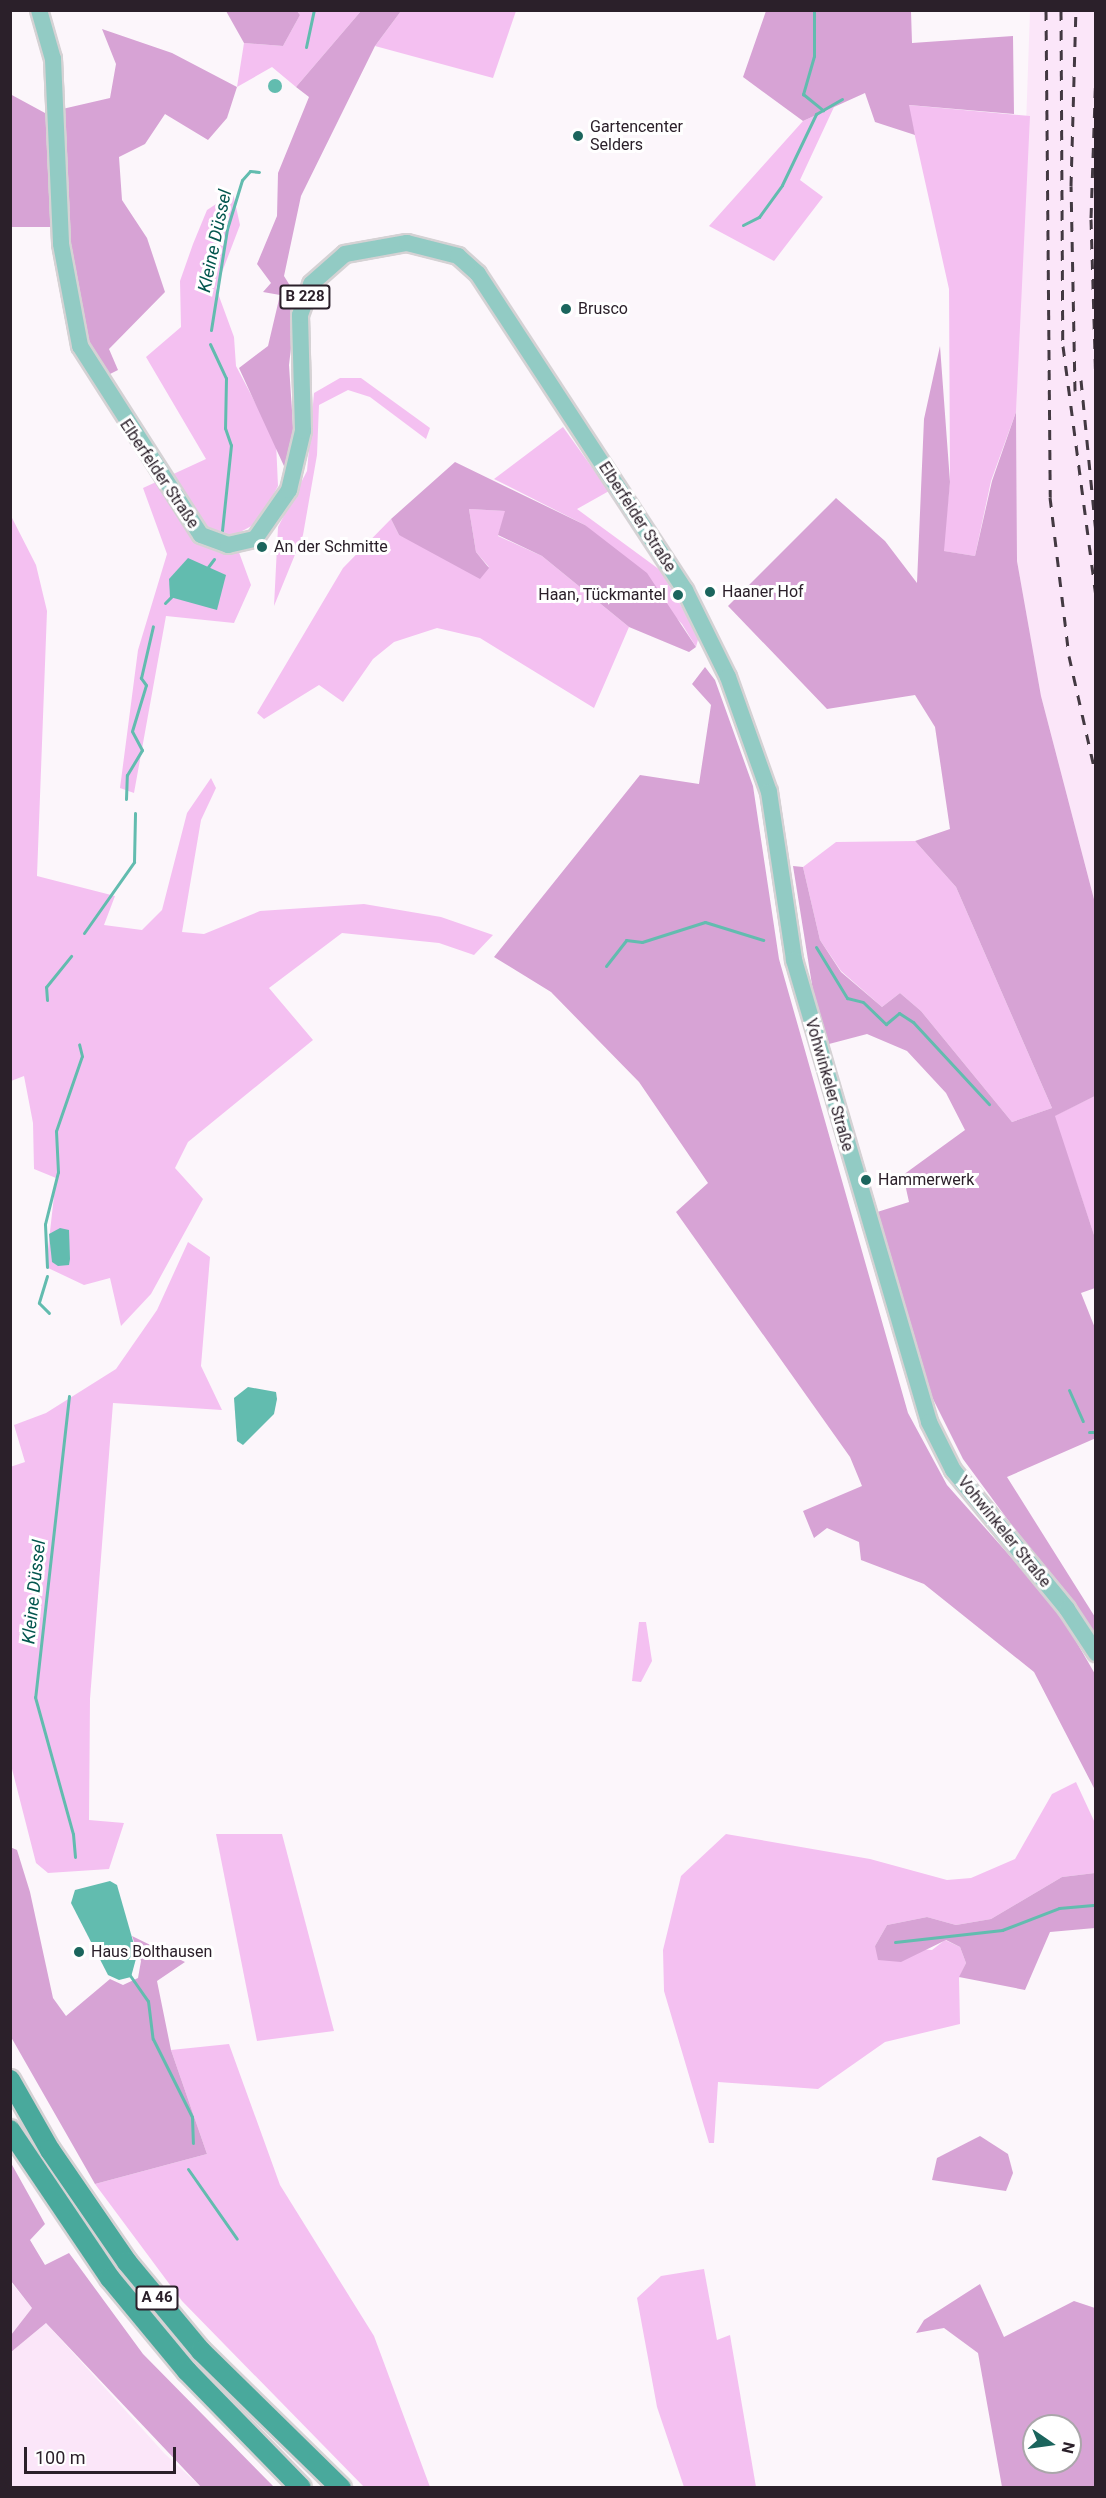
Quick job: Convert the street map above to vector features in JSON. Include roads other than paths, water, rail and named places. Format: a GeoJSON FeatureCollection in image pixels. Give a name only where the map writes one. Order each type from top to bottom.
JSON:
{"type":"FeatureCollection","features":[{"type":"Feature","properties":{"kind":"highway","name":"A 46"},"geometry":{"type":"LineString","coordinates":[[10,2080],[50,2150],[127,2262],[201,2351],[341,2487]]}},
{"type":"Feature","properties":{"kind":"highway","name":"A 46"},"geometry":{"type":"LineString","coordinates":[[10,2130],[110,2278],[187,2371],[301,2487]]}},
{"type":"Feature","properties":{"kind":"main road","name":"Elberfelder Straße"},"geometry":{"type":"LineString","coordinates":[[39,10],[53,59],[61,244],[80,346],[201,535],[228,545],[255,539],[289,490],[303,422],[300,315],[318,274],[364,247],[431,247],[458,256],[478,274],[714,644]]}},
{"type":"Feature","properties":{"kind":"main road","name":"Vohwinkeler Straße"},"geometry":{"type":"LineString","coordinates":[[714,644],[769,792],[794,960],[929,1422],[953,1470],[1066,1609],[1095,1653]]}},
{"type":"Feature","properties":{"kind":"waterway","name":"Kleine Düssel"},"geometry":{"type":"LineString","coordinates":[[306,47],[314,10]]}},
{"type":"Feature","properties":{"kind":"waterway"},"geometry":{"type":"LineString","coordinates":[[814,10],[814,56],[803,94],[823,110]]}},
{"type":"Feature","properties":{"kind":"waterway"},"geometry":{"type":"LineString","coordinates":[[743,225],[759,217],[782,185],[816,114],[842,99]]}},
{"type":"Feature","properties":{"kind":"waterway","name":"Kleine Düssel"},"geometry":{"type":"LineString","coordinates":[[211,330],[227,229],[242,180],[250,171],[259,172]]}},
{"type":"Feature","properties":{"kind":"waterway","name":"Kleine Düssel"},"geometry":{"type":"LineString","coordinates":[[210,344],[226,378],[225,428],[231,445],[222,531]]}},
{"type":"Feature","properties":{"kind":"waterway","name":"Kleine Düssel"},"geometry":{"type":"LineString","coordinates":[[208,567],[214,559]]}},
{"type":"Feature","properties":{"kind":"waterway","name":"Kleine Düssel"},"geometry":{"type":"LineString","coordinates":[[165,603],[172,596]]}},
{"type":"Feature","properties":{"kind":"waterway","name":"Kleine Düssel"},"geometry":{"type":"LineString","coordinates":[[126,799],[127,775],[142,750],[132,731],[146,685],[141,678],[153,626]]}},
{"type":"Feature","properties":{"kind":"waterway","name":"Kleine Düssel"},"geometry":{"type":"LineString","coordinates":[[84,933],[134,862],[135,813]]}},
{"type":"Feature","properties":{"kind":"waterway"},"geometry":{"type":"LineString","coordinates":[[606,966],[626,940],[642,942],[705,922],[763,940]]}},
{"type":"Feature","properties":{"kind":"waterway"},"geometry":{"type":"LineString","coordinates":[[816,947],[847,998],[863,1002],[886,1024],[899,1013],[913,1022],[989,1104]]}},
{"type":"Feature","properties":{"kind":"waterway","name":"Kleine Düssel"},"geometry":{"type":"LineString","coordinates":[[47,1000],[46,987],[71,956]]}},
{"type":"Feature","properties":{"kind":"waterway","name":"Kleine Düssel"},"geometry":{"type":"LineString","coordinates":[[47,1267],[45,1224],[58,1172],[56,1131],[82,1056],[79,1044]]}},
{"type":"Feature","properties":{"kind":"waterway","name":"Kleine Düssel"},"geometry":{"type":"LineString","coordinates":[[47,1276],[39,1303],[49,1313]]}},
{"type":"Feature","properties":{"kind":"waterway"},"geometry":{"type":"LineString","coordinates":[[1069,1390],[1083,1421]]}},
{"type":"Feature","properties":{"kind":"waterway","name":"Kleine Düssel"},"geometry":{"type":"LineString","coordinates":[[69,1396],[35,1697],[73,1834],[75,1857]]}},
{"type":"Feature","properties":{"kind":"waterway"},"geometry":{"type":"LineString","coordinates":[[1089,1432],[1096,1432]]}},
{"type":"Feature","properties":{"kind":"waterway"},"geometry":{"type":"LineString","coordinates":[[895,1942],[1002,1930],[1059,1908],[1096,1905]]}},
{"type":"Feature","properties":{"kind":"waterway","name":"Kleine Düssel"},"geometry":{"type":"LineString","coordinates":[[129,1974],[148,2001],[153,2039],[192,2117],[193,2143]]}},
{"type":"Feature","properties":{"kind":"waterway","name":"Kleine Düssel"},"geometry":{"type":"LineString","coordinates":[[188,2169],[237,2239]]}},
{"type":"Feature","properties":{"kind":"railway"},"geometry":{"type":"LineString","coordinates":[[1046,10],[1050,497],[1069,656],[1096,776]]}},
{"type":"Feature","properties":{"kind":"railway"},"geometry":{"type":"LineString","coordinates":[[1061,10],[1063,346],[1096,595]]}},
{"type":"Feature","properties":{"kind":"railway"},"geometry":{"type":"LineString","coordinates":[[1075,391],[1071,186],[1076,10]]}},
{"type":"Feature","properties":{"kind":"railway"},"geometry":{"type":"LineString","coordinates":[[1096,68],[1091,219],[1096,384]]}},
{"type":"Feature","properties":{"kind":"railway"},"geometry":{"type":"LineString","coordinates":[[1081,380],[1096,532]]}},
{"type":"Feature","properties":{"kind":"place","name":"Gartencenter Selders"},"geometry":{"type":"Point","coordinates":[578,136]}},
{"type":"Feature","properties":{"kind":"place","name":"Brusco"},"geometry":{"type":"Point","coordinates":[566,309]}},
{"type":"Feature","properties":{"kind":"place","name":"An der Schmitte"},"geometry":{"type":"Point","coordinates":[262,547]}},
{"type":"Feature","properties":{"kind":"place","name":"Haaner Hof"},"geometry":{"type":"Point","coordinates":[710,592]}},
{"type":"Feature","properties":{"kind":"place","name":"Haan, Tückmantel"},"geometry":{"type":"Point","coordinates":[678,595]}},
{"type":"Feature","properties":{"kind":"place","name":"Hammerwerk"},"geometry":{"type":"Point","coordinates":[866,1180]}},
{"type":"Feature","properties":{"kind":"place","name":"Haus Bolthausen"},"geometry":{"type":"Point","coordinates":[79,1952]}}]}
